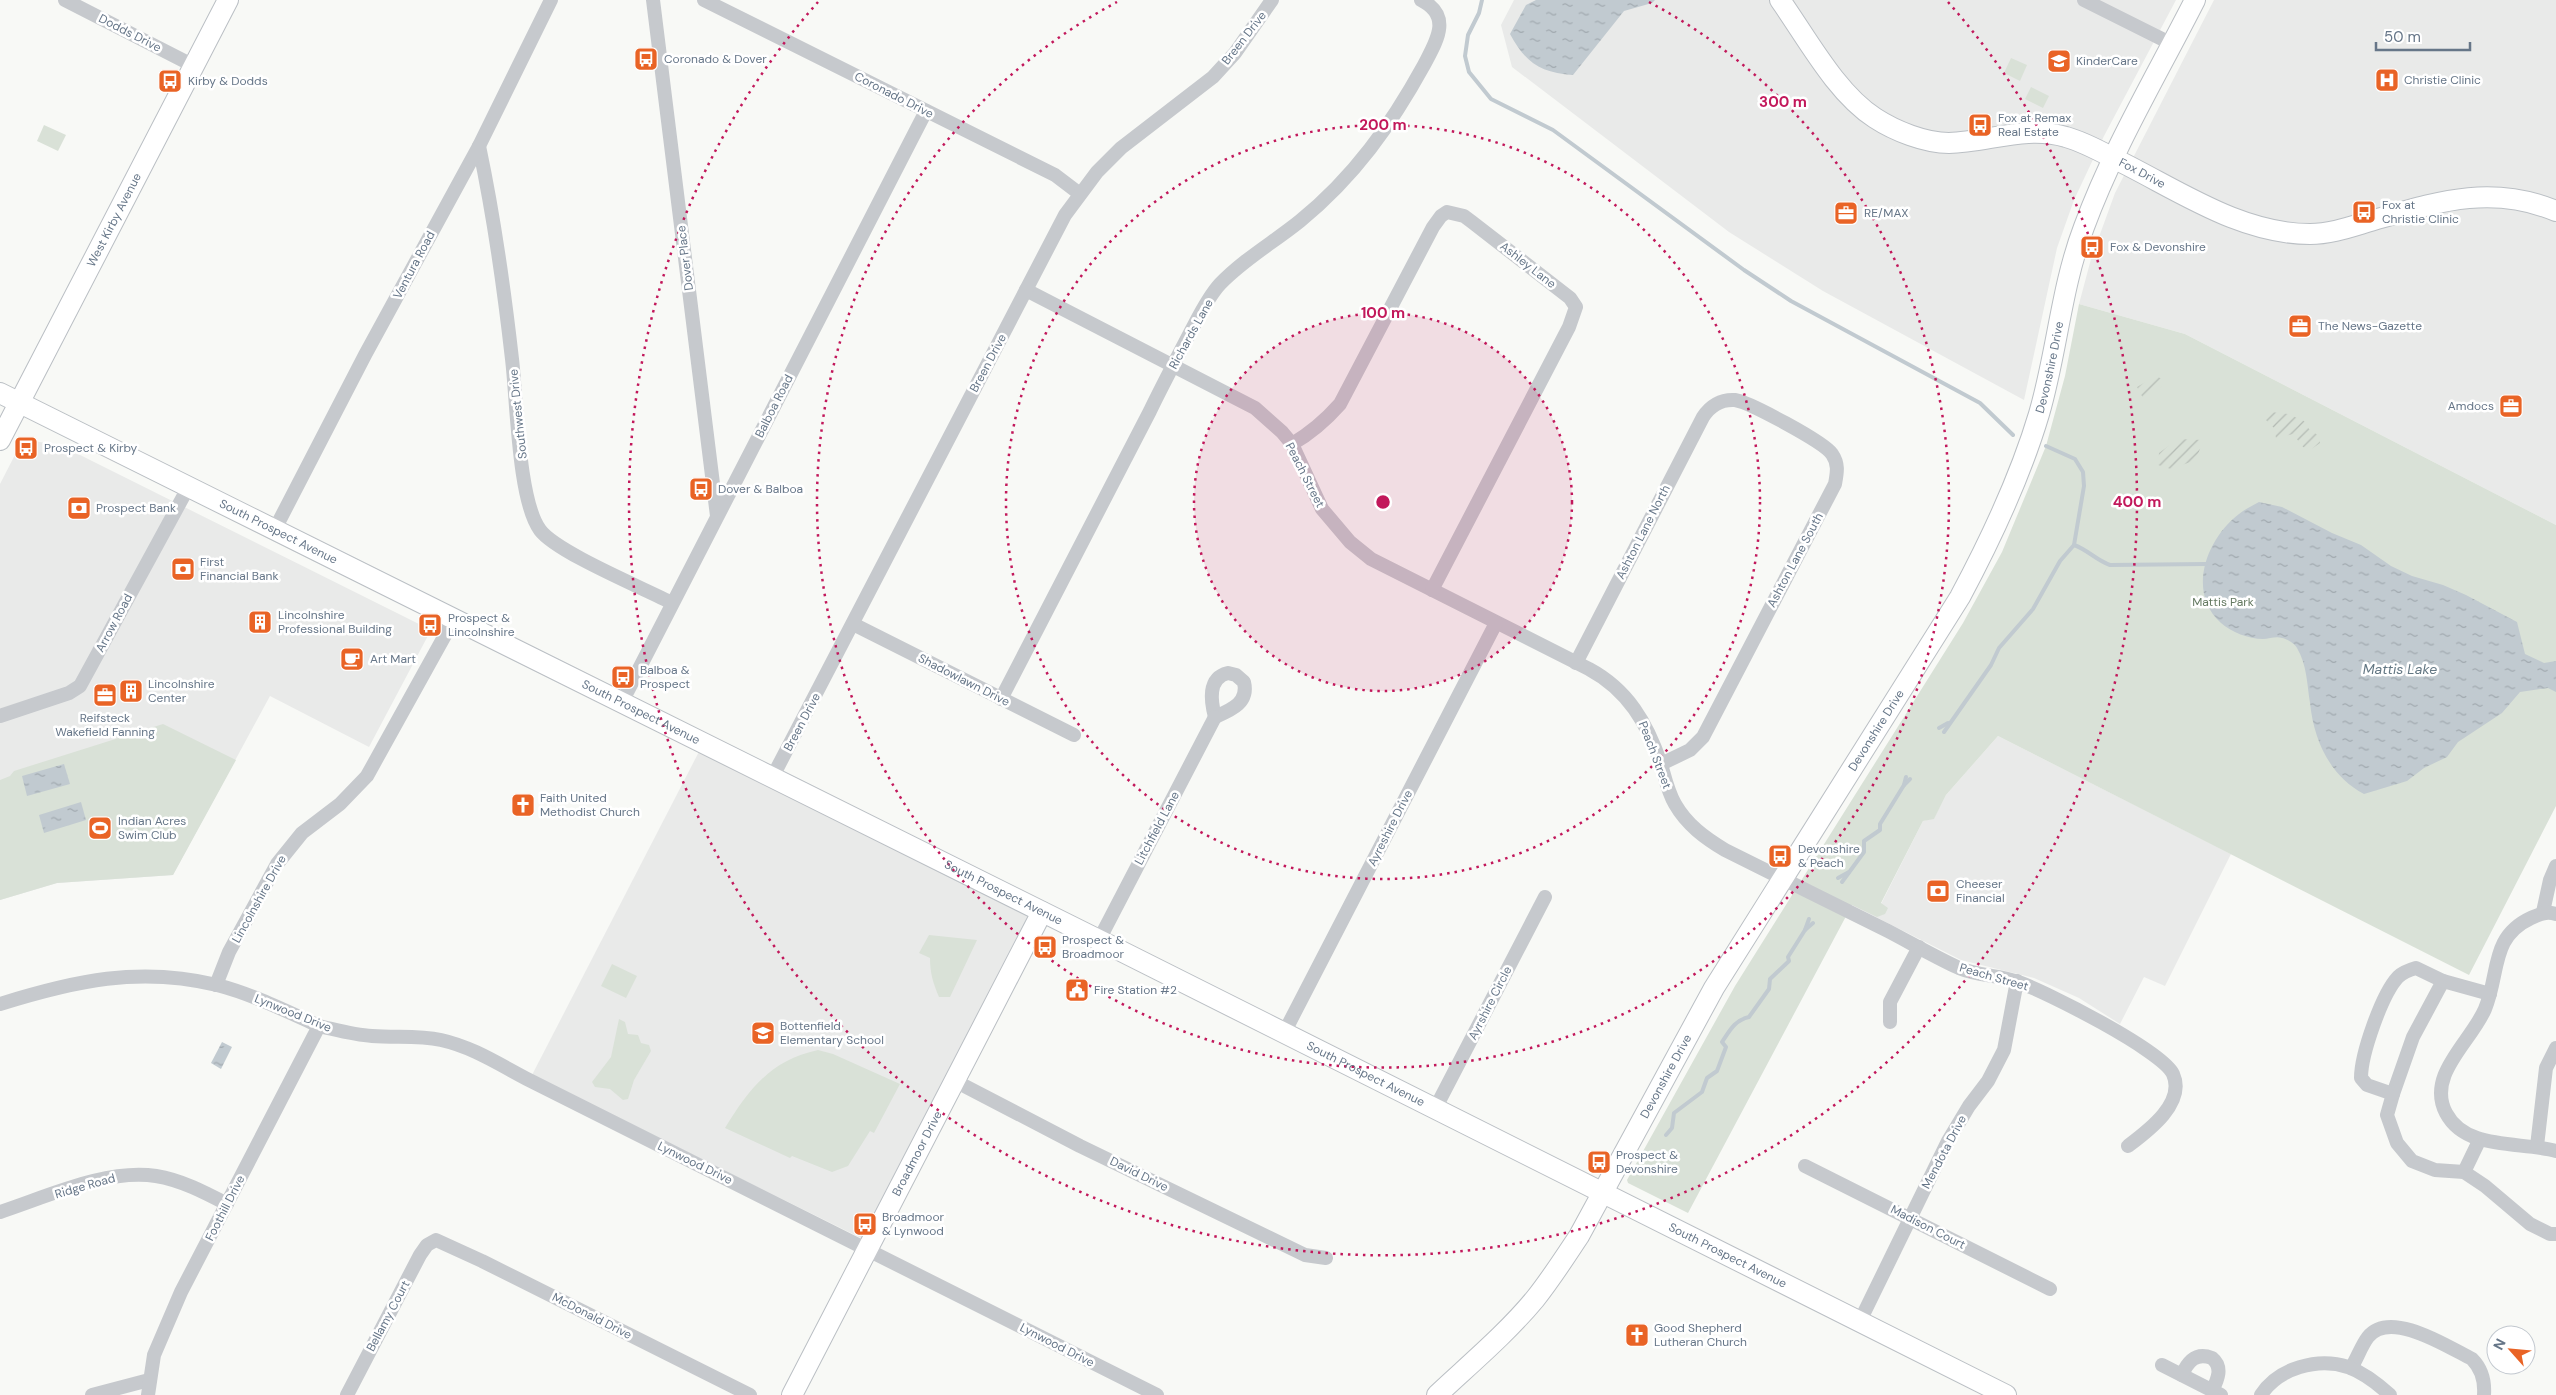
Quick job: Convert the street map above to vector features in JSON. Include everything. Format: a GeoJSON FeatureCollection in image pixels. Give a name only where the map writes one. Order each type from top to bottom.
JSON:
{"type":"FeatureCollection","features":[{"type":"Feature","properties":{"kind":"street","name":"Dodds Drive"},"geometry":{"type":"LineString","coordinates":[[65,0],[194,66]]}},
{"type":"Feature","properties":{"kind":"street","name":"West Kirby Avenue"},"geometry":{"type":"LineString","coordinates":[[0,440],[228,0]]}},
{"type":"Feature","properties":{"kind":"street","name":"Ventura Road"},"geometry":{"type":"LineString","coordinates":[[275,529],[479,146],[552,0]]}},
{"type":"Feature","properties":{"kind":"street","name":"Dover Place"},"geometry":{"type":"LineString","coordinates":[[653,0],[717,516]]}},
{"type":"Feature","properties":{"kind":"street","name":"Coronado Drive"},"geometry":{"type":"LineString","coordinates":[[704,0],[1055,175],[1080,194]]}},
{"type":"Feature","properties":{"kind":"street","name":"Breen Drive"},"geometry":{"type":"LineString","coordinates":[[772,778],[1049,244],[1080,194],[1121,148],[1213,76],[1235,53],[1272,0]]}},
{"type":"Feature","properties":{"kind":"street","name":"Richards Lane"},"geometry":{"type":"LineString","coordinates":[[1001,699],[1173,366],[1218,286],[1243,262],[1273,242],[1328,197],[1352,173],[1380,139],[1402,105],[1439,34],[1439,19],[1433,8],[1421,0]]}},
{"type":"Feature","properties":{"kind":"street","name":"Fox Drive"},"geometry":{"type":"LineString","coordinates":[[1780,0],[1844,90],[1876,118],[1905,133],[1946,143],[2028,132],[2045,132],[2092,147],[2223,214],[2274,232],[2314,234],[2336,232],[2434,203],[2469,197],[2518,200],[2556,211]]}},
{"type":"Feature","properties":{"kind":"street"},"geometry":{"type":"LineString","coordinates":[[2084,0],[2172,44]]}},
{"type":"Feature","properties":{"kind":"street","name":"Devonshire Drive"},"geometry":{"type":"LineString","coordinates":[[1437,1395],[1502,1334],[1535,1299],[1578,1236],[1694,1024],[1782,878],[1960,597],[1982,557],[2030,439],[2046,385],[2071,272],[2083,228],[2114,158],[2195,0]]}},
{"type":"Feature","properties":{"kind":"street","name":"Balboa Road"},"geometry":{"type":"LineString","coordinates":[[622,702],[926,111]]}},
{"type":"Feature","properties":{"kind":"street","name":"Southwest Drive"},"geometry":{"type":"LineString","coordinates":[[479,146],[496,235],[528,506],[533,518],[549,540],[672,603]]}},
{"type":"Feature","properties":{"kind":"street","name":"Ashley Lane"},"geometry":{"type":"LineString","coordinates":[[1292,444],[1309,435],[1340,404],[1433,227],[1441,216],[1447,212],[1464,216],[1570,298],[1576,307],[1569,327],[1432,590]]}},
{"type":"Feature","properties":{"kind":"street","name":"Peach Street"},"geometry":{"type":"LineString","coordinates":[[1026,290],[1255,408],[1282,432],[1292,444],[1322,509],[1344,536],[1371,559],[1603,677],[1626,697],[1644,721],[1674,803],[1686,821],[1701,835],[1725,850],[1960,968],[2017,981],[2068,1003],[2161,1060],[2168,1067],[2176,1086],[2170,1103],[2152,1129],[2128,1146]]}},
{"type":"Feature","properties":{"kind":"street","name":"South Prospect Avenue"},"geometry":{"type":"LineString","coordinates":[[0,393],[1284,1032],[2006,1395]]}},
{"type":"Feature","properties":{"kind":"street","name":"Ashton Lane South"},"geometry":{"type":"LineString","coordinates":[[1660,764],[1690,750],[1703,737],[1835,484],[1838,470],[1833,454],[1815,439],[1742,402],[1726,400],[1714,405]]}},
{"type":"Feature","properties":{"kind":"street","name":"Ashton Lane North"},"geometry":{"type":"LineString","coordinates":[[1576,663],[1703,417],[1714,405]]}},
{"type":"Feature","properties":{"kind":"street","name":"Arrow Road"},"geometry":{"type":"LineString","coordinates":[[0,716],[69,693],[80,686],[189,486]]}},
{"type":"Feature","properties":{"kind":"street","name":"Lincolnshire Drive"},"geometry":{"type":"LineString","coordinates":[[216,985],[229,952],[277,864],[302,833],[340,804],[367,776],[454,619]]}},
{"type":"Feature","properties":{"kind":"street","name":"Ayreshire Drive"},"geometry":{"type":"LineString","coordinates":[[1284,1032],[1496,623]]}},
{"type":"Feature","properties":{"kind":"street","name":"Shadowlawn Drive"},"geometry":{"type":"LineString","coordinates":[[853,624],[1074,735]]}},
{"type":"Feature","properties":{"kind":"street","name":"Litchfield Lane"},"geometry":{"type":"LineString","coordinates":[[1099,940],[1215,717]]}},
{"type":"Feature","properties":{"kind":"street"},"geometry":{"type":"LineString","coordinates":[[2556,866],[2550,880],[2550,913],[2527,920],[2508,934],[2500,948],[2490,994],[2476,1028],[2447,1067],[2440,1082],[2445,1112],[2451,1121],[2479,1141],[2537,1146],[2556,1151]]}},
{"type":"Feature","properties":{"kind":"street","name":"Ayrshire Circle"},"geometry":{"type":"LineString","coordinates":[[1435,1109],[1544,897]]}},
{"type":"Feature","properties":{"kind":"street","name":"Broadmoor Drive"},"geometry":{"type":"LineString","coordinates":[[792,1395],[1042,912]]}},
{"type":"Feature","properties":{"kind":"street"},"geometry":{"type":"LineString","coordinates":[[1890,1022],[1890,1002],[1920,948]]}},
{"type":"Feature","properties":{"kind":"street"},"geometry":{"type":"LineString","coordinates":[[2393,1094],[2367,1085],[2361,1078],[2361,1066],[2375,1020],[2398,978],[2406,971],[2416,968],[2443,981],[2490,994]]}},
{"type":"Feature","properties":{"kind":"street"},"geometry":{"type":"LineString","coordinates":[[0,1004],[89,980],[122,976],[153,976],[216,985]]}},
{"type":"Feature","properties":{"kind":"street","name":"Mendota Drive"},"geometry":{"type":"LineString","coordinates":[[1860,1322],[1948,1141],[1969,1106],[1988,1081],[2004,1050],[2017,981]]}},
{"type":"Feature","properties":{"kind":"street"},"geometry":{"type":"LineString","coordinates":[[2443,981],[2413,1037],[2387,1115],[2397,1143],[2412,1161],[2435,1170],[2464,1172],[2485,1186],[2530,1224],[2550,1234],[2556,1234]]}},
{"type":"Feature","properties":{"kind":"street","name":"Lynwood Drive"},"geometry":{"type":"LineString","coordinates":[[216,985],[240,992],[319,1026],[371,1036],[421,1037],[441,1040],[481,1054],[564,1098],[1157,1395]]}},
{"type":"Feature","properties":{"kind":"street","name":"Foothill Drive"},"geometry":{"type":"LineString","coordinates":[[148,1395],[149,1380],[160,1336],[319,1026]]}},
{"type":"Feature","properties":{"kind":"street"},"geometry":{"type":"LineString","coordinates":[[2537,1146],[2546,1068],[2556,1048]]}},
{"type":"Feature","properties":{"kind":"street","name":"David Drive"},"geometry":{"type":"LineString","coordinates":[[955,1082],[1080,1146],[1305,1255],[1326,1258]]}},
{"type":"Feature","properties":{"kind":"street"},"geometry":{"type":"LineString","coordinates":[[2464,1172],[2479,1141]]}},
{"type":"Feature","properties":{"kind":"street","name":"Madison Court"},"geometry":{"type":"LineString","coordinates":[[1805,1166],[2050,1289]]}},
{"type":"Feature","properties":{"kind":"street","name":"Ridge Road"},"geometry":{"type":"LineString","coordinates":[[0,1212],[98,1181],[138,1175],[180,1182],[227,1204]]}},
{"type":"Feature","properties":{"kind":"street","name":"Bellamy Court"},"geometry":{"type":"LineString","coordinates":[[347,1395],[420,1255],[433,1241]]}},
{"type":"Feature","properties":{"kind":"street","name":"McDonald Drive"},"geometry":{"type":"LineString","coordinates":[[433,1241],[440,1241],[482,1261],[750,1395]]}},
{"type":"Feature","properties":{"kind":"street"},"geometry":{"type":"LineString","coordinates":[[2351,1368],[2368,1337],[2380,1329],[2398,1326],[2413,1330],[2472,1359],[2482,1374],[2484,1395]]}},
{"type":"Feature","properties":{"kind":"street"},"geometry":{"type":"LineString","coordinates":[[2162,1365],[2217,1393],[2219,1374],[2212,1358],[2196,1356],[2182,1375]]}},
{"type":"Feature","properties":{"kind":"street"},"geometry":{"type":"LineString","coordinates":[[2261,1395],[2274,1380],[2294,1370],[2320,1364],[2351,1368],[2368,1377],[2390,1395]]}},
{"type":"Feature","properties":{"kind":"street"},"geometry":{"type":"LineString","coordinates":[[92,1395],[149,1380]]}},
{"type":"Feature","properties":{"kind":"shaded area"},"geometry":{"type":"Polygon","coordinates":[[[1514,0],[2176,0],[2104,136],[2074,200],[2057,248],[2024,400],[1823,291],[1729,232],[1512,67],[1501,25],[1514,0]]]}},
{"type":"Feature","properties":{"kind":"shaded area"},"geometry":{"type":"Polygon","coordinates":[[[2214,0],[2556,0],[2556,525],[2185,334],[2079,304],[2091,259],[2115,193],[2214,0]]]}},
{"type":"Feature","properties":{"kind":"shaded area"},"geometry":{"type":"Polygon","coordinates":[[[33,441],[60,445],[431,630],[369,747],[270,696],[173,875],[57,883],[0,900],[0,484],[18,449],[33,441]]]}},
{"type":"Feature","properties":{"kind":"shaded area"},"geometry":{"type":"Polygon","coordinates":[[[1998,736],[2231,854],[2165,986],[2144,977],[2120,1024],[2079,998],[2034,978],[1961,960],[1852,905],[1881,904],[1923,821],[1934,818],[1946,795],[1998,736]]]}},
{"type":"Feature","properties":{"kind":"shaded area","name":"Bottenfield Elementary School"},"geometry":{"type":"Polygon","coordinates":[[[704,742],[1036,913],[865,1240],[532,1075],[704,742]]]}},
{"type":"Feature","properties":{"kind":"green space"},"geometry":{"type":"Polygon","coordinates":[[[2011,58],[2027,65],[2020,81],[2004,73],[2011,58]]]}},
{"type":"Feature","properties":{"kind":"green space"},"geometry":{"type":"Polygon","coordinates":[[[2031,87],[2049,96],[2043,108],[2025,99],[2031,87]]]}},
{"type":"Feature","properties":{"kind":"green space"},"geometry":{"type":"Polygon","coordinates":[[[44,125],[66,135],[58,151],[37,141],[44,125]]]}},
{"type":"Feature","properties":{"kind":"green space","name":"Mattis Park"},"geometry":{"type":"Polygon","coordinates":[[[2079,304],[2185,334],[2556,525],[2556,806],[2469,975],[1998,736],[1946,795],[1934,819],[1923,821],[1881,903],[1888,908],[1885,914],[1877,917],[1852,905],[1688,1213],[1628,1183],[1627,1180],[1735,986],[1963,623],[2002,552],[2046,446],[2065,376],[2079,304]]]}},
{"type":"Feature","properties":{"kind":"green space"},"geometry":{"type":"Polygon","coordinates":[[[2156,376],[2162,379],[2162,386],[2144,400],[2137,387],[2156,376]]]}},
{"type":"Feature","properties":{"kind":"green space"},"geometry":{"type":"Polygon","coordinates":[[[2271,412],[2288,414],[2304,421],[2309,429],[2319,436],[2320,443],[2310,450],[2303,447],[2293,434],[2276,438],[2274,428],[2264,418],[2271,412]]]}},
{"type":"Feature","properties":{"kind":"green space"},"geometry":{"type":"Polygon","coordinates":[[[2178,439],[2203,440],[2196,460],[2171,469],[2158,465],[2159,453],[2178,439]]]}},
{"type":"Feature","properties":{"kind":"green space","name":"Indian Acres Swim Club"},"geometry":{"type":"Polygon","coordinates":[[[163,724],[236,760],[173,875],[57,883],[0,900],[0,780],[10,776],[14,771],[163,724]]]}},
{"type":"Feature","properties":{"kind":"green space"},"geometry":{"type":"Polygon","coordinates":[[[929,935],[977,940],[950,997],[939,997],[932,978],[930,958],[919,953],[929,935]]]}},
{"type":"Feature","properties":{"kind":"green space"},"geometry":{"type":"Polygon","coordinates":[[[612,964],[637,976],[626,998],[601,986],[612,964]]]}},
{"type":"Feature","properties":{"kind":"green space"},"geometry":{"type":"Polygon","coordinates":[[[619,1019],[625,1022],[628,1034],[638,1035],[641,1043],[649,1045],[651,1051],[634,1080],[628,1099],[623,1100],[610,1089],[595,1087],[592,1082],[611,1057],[619,1019]]]}},
{"type":"Feature","properties":{"kind":"green space"},"geometry":{"type":"Polygon","coordinates":[[[818,1050],[833,1054],[900,1084],[874,1133],[870,1131],[848,1166],[832,1172],[792,1156],[790,1158],[725,1128],[743,1101],[763,1078],[787,1061],[818,1050]]]}},
{"type":"Feature","properties":{"kind":"water"},"geometry":{"type":"Polygon","coordinates":[[[1536,0],[1655,0],[1652,3],[1624,11],[1573,75],[1551,72],[1535,64],[1522,52],[1510,34],[1526,5],[1536,0]]]}},
{"type":"Feature","properties":{"kind":"water","name":"Mattis Lake"},"geometry":{"type":"Polygon","coordinates":[[[2259,502],[2282,507],[2332,533],[2361,545],[2391,566],[2412,576],[2443,585],[2466,595],[2517,622],[2525,654],[2544,663],[2556,661],[2556,692],[2548,688],[2520,692],[2502,713],[2458,742],[2447,757],[2424,768],[2407,781],[2364,794],[2342,778],[2333,767],[2320,744],[2312,717],[2305,668],[2296,646],[2282,638],[2252,638],[2240,634],[2221,623],[2210,610],[2205,596],[2203,581],[2210,551],[2228,524],[2246,509],[2259,502]]]}},
{"type":"Feature","properties":{"kind":"water"},"geometry":{"type":"Polygon","coordinates":[[[64,764],[70,784],[27,796],[22,776],[64,764]]]}},
{"type":"Feature","properties":{"kind":"water"},"geometry":{"type":"Polygon","coordinates":[[[81,802],[86,820],[44,833],[39,815],[81,802]]]}},
{"type":"Feature","properties":{"kind":"water"},"geometry":{"type":"Polygon","coordinates":[[[222,1042],[232,1047],[221,1069],[211,1063],[222,1042]]]}},
{"type":"Feature","properties":{"kind":"waterway"},"geometry":{"type":"LineString","coordinates":[[1482,0],[1479,13],[1468,35],[1465,56],[1469,72],[1491,99],[1553,130],[1744,270],[1791,301],[1980,403],[2013,435]]}},
{"type":"Feature","properties":{"kind":"waterway"},"geometry":{"type":"LineString","coordinates":[[1944,732],[1991,665],[1999,648],[2033,609],[2060,561],[2074,545],[2084,486],[2083,472],[2075,459],[2046,446]]}},
{"type":"Feature","properties":{"kind":"waterway"},"geometry":{"type":"LineString","coordinates":[[2074,545],[2110,565],[2206,564]]}},
{"type":"Feature","properties":{"kind":"waterway"},"geometry":{"type":"LineString","coordinates":[[1939,728],[1948,723]]}},
{"type":"Feature","properties":{"kind":"waterway"},"geometry":{"type":"LineString","coordinates":[[1904,785],[1906,777]]}},
{"type":"Feature","properties":{"kind":"waterway"},"geometry":{"type":"LineString","coordinates":[[1842,882],[1864,852],[1864,841],[1880,830],[1880,824],[1904,785],[1910,779]]}},
{"type":"Feature","properties":{"kind":"waterway"},"geometry":{"type":"LineString","coordinates":[[1838,878],[1849,872]]}},
{"type":"Feature","properties":{"kind":"waterway"},"geometry":{"type":"LineString","coordinates":[[1805,930],[1809,919]]}},
{"type":"Feature","properties":{"kind":"waterway"},"geometry":{"type":"LineString","coordinates":[[1666,1135],[1672,1128],[1674,1113],[1702,1092],[1707,1078],[1717,1071],[1726,1047],[1722,1042],[1728,1033],[1736,1023],[1749,1017],[1769,989],[1770,979],[1789,961],[1788,957],[1805,930],[1813,923]]}},
{"type":"Feature","properties":{"kind":"place","name":"Coronado & Dover"},"geometry":{"type":"Point","coordinates":[646,59]}},
{"type":"Feature","properties":{"kind":"place","name":"KinderCare"},"geometry":{"type":"Point","coordinates":[2059,61]}},
{"type":"Feature","properties":{"kind":"place","name":"Christie Clinic"},"geometry":{"type":"Point","coordinates":[2387,80]}},
{"type":"Feature","properties":{"kind":"place","name":"Kirby & Dodds"},"geometry":{"type":"Point","coordinates":[170,81]}},
{"type":"Feature","properties":{"kind":"place","name":"Fox at Remax Real Estate"},"geometry":{"type":"Point","coordinates":[1980,125]}},
{"type":"Feature","properties":{"kind":"place","name":"Fox at Christie Clinic"},"geometry":{"type":"Point","coordinates":[2364,212]}},
{"type":"Feature","properties":{"kind":"place","name":"RE/MAX"},"geometry":{"type":"Point","coordinates":[1846,213]}},
{"type":"Feature","properties":{"kind":"place","name":"Fox & Devonshire"},"geometry":{"type":"Point","coordinates":[2092,247]}},
{"type":"Feature","properties":{"kind":"place","name":"The News-Gazette"},"geometry":{"type":"Point","coordinates":[2300,326]}},
{"type":"Feature","properties":{"kind":"place","name":"Amdocs"},"geometry":{"type":"Point","coordinates":[2511,406]}},
{"type":"Feature","properties":{"kind":"place","name":"Prospect & Kirby"},"geometry":{"type":"Point","coordinates":[26,448]}},
{"type":"Feature","properties":{"kind":"place","name":"Dover & Balboa"},"geometry":{"type":"Point","coordinates":[701,489]}},
{"type":"Feature","properties":{"kind":"place","name":"Prospect Bank"},"geometry":{"type":"Point","coordinates":[79,508]}},
{"type":"Feature","properties":{"kind":"place","name":"First Financial Bank"},"geometry":{"type":"Point","coordinates":[183,569]}},
{"type":"Feature","properties":{"kind":"place","name":"Lincolnshire Professional Building"},"geometry":{"type":"Point","coordinates":[260,622]}},
{"type":"Feature","properties":{"kind":"place","name":"Prospect & Lincolnshire"},"geometry":{"type":"Point","coordinates":[430,625]}},
{"type":"Feature","properties":{"kind":"place","name":"Art Mart"},"geometry":{"type":"Point","coordinates":[352,659]}},
{"type":"Feature","properties":{"kind":"place","name":"Balboa & Prospect"},"geometry":{"type":"Point","coordinates":[623,677]}},
{"type":"Feature","properties":{"kind":"place","name":"Lincolnshire Center"},"geometry":{"type":"Point","coordinates":[131,691]}},
{"type":"Feature","properties":{"kind":"place","name":"Reifsteck Wakefield Fanning"},"geometry":{"type":"Point","coordinates":[105,695]}},
{"type":"Feature","properties":{"kind":"place","name":"Faith United Methodist Church"},"geometry":{"type":"Point","coordinates":[523,805]}},
{"type":"Feature","properties":{"kind":"place","name":"Indian Acres Swim Club"},"geometry":{"type":"Point","coordinates":[100,828]}},
{"type":"Feature","properties":{"kind":"place","name":"Devonshire & Peach"},"geometry":{"type":"Point","coordinates":[1780,856]}},
{"type":"Feature","properties":{"kind":"place","name":"Cheeser Financial"},"geometry":{"type":"Point","coordinates":[1938,891]}},
{"type":"Feature","properties":{"kind":"place","name":"Prospect & Broadmoor"},"geometry":{"type":"Point","coordinates":[1045,947]}},
{"type":"Feature","properties":{"kind":"place","name":"Fire Station #2"},"geometry":{"type":"Point","coordinates":[1077,990]}},
{"type":"Feature","properties":{"kind":"place","name":"Bottenfield Elementary School"},"geometry":{"type":"Point","coordinates":[763,1033]}},
{"type":"Feature","properties":{"kind":"place","name":"Prospect & Devonshire"},"geometry":{"type":"Point","coordinates":[1599,1162]}},
{"type":"Feature","properties":{"kind":"place","name":"Broadmoor & Lynwood"},"geometry":{"type":"Point","coordinates":[865,1224]}},
{"type":"Feature","properties":{"kind":"place","name":"Good Shepherd Lutheran Church"},"geometry":{"type":"Point","coordinates":[1637,1335]}}]}
